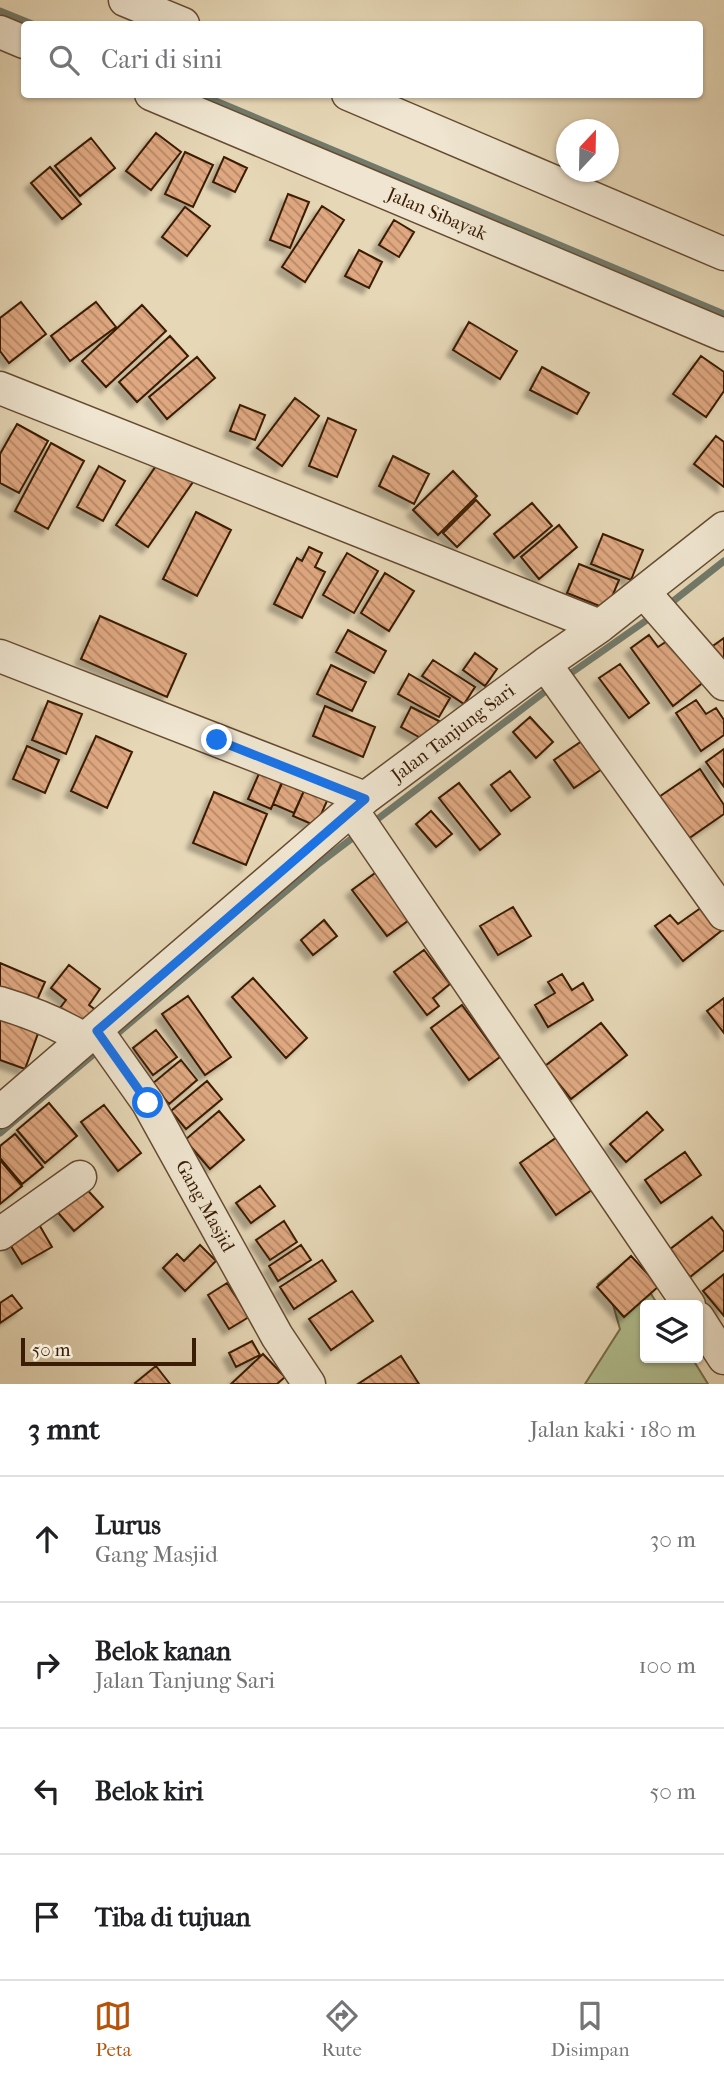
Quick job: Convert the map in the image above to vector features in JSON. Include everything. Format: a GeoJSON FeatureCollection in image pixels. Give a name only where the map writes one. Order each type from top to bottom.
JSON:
{"type":"FeatureCollection","features":[{"type":"Feature","properties":{"kind":"street"},"geometry":{"type":"LineString","coordinates":[[125,0],[176,21]]}},
{"type":"Feature","properties":{"kind":"street"},"geometry":{"type":"LineString","coordinates":[[0,32],[21,41]]}},
{"type":"Feature","properties":{"kind":"street","name":"Jalan Sibayak"},"geometry":{"type":"LineString","coordinates":[[161,98],[724,335]]}},
{"type":"Feature","properties":{"kind":"street"},"geometry":{"type":"LineString","coordinates":[[357,98],[724,254]]}},
{"type":"Feature","properties":{"kind":"street"},"geometry":{"type":"LineString","coordinates":[[0,388],[600,626]]}},
{"type":"Feature","properties":{"kind":"street","name":"Jalan Tanjung Sari"},"geometry":{"type":"LineString","coordinates":[[0,1112],[360,814],[550,670],[600,626],[650,599],[724,528]]}},
{"type":"Feature","properties":{"kind":"street"},"geometry":{"type":"LineString","coordinates":[[650,599],[724,684]]}},
{"type":"Feature","properties":{"kind":"street"},"geometry":{"type":"LineString","coordinates":[[0,656],[360,814],[686,1300]]}},
{"type":"Feature","properties":{"kind":"street"},"geometry":{"type":"LineString","coordinates":[[550,670],[724,914]]}},
{"type":"Feature","properties":{"kind":"street"},"geometry":{"type":"LineString","coordinates":[[0,1003],[91,1035]]}},
{"type":"Feature","properties":{"kind":"street","name":"Gang Masjid"},"geometry":{"type":"LineString","coordinates":[[91,1035],[148,1103],[271,1324],[309,1384]]}},
{"type":"Feature","properties":{"kind":"street"},"geometry":{"type":"LineString","coordinates":[[0,1234],[80,1177]]}},
{"type":"Feature","properties":{"kind":"street"},"geometry":{"type":"LineString","coordinates":[[703,1326],[724,1359]]}},
{"type":"Feature","properties":{"kind":"green space"},"geometry":{"type":"Polygon","coordinates":[[[629,1259],[655,1300],[640,1300],[640,1363],[695,1363],[708,1384],[585,1384],[620,1329],[610,1294],[598,1284],[629,1259]]]}},
{"type":"Feature","properties":{"kind":"building"},"geometry":{"type":"Polygon","coordinates":[[[156,133],[181,152],[151,190],[126,171],[156,133]]]}},
{"type":"Feature","properties":{"kind":"building"},"geometry":{"type":"Polygon","coordinates":[[[91,138],[115,168],[80,196],[55,166],[91,138]]]}},
{"type":"Feature","properties":{"kind":"building"},"geometry":{"type":"Polygon","coordinates":[[[185,152],[213,165],[193,207],[165,194],[185,152]]]}},
{"type":"Feature","properties":{"kind":"building"},"geometry":{"type":"Polygon","coordinates":[[[224,157],[247,168],[235,192],[213,182],[224,157]]]}},
{"type":"Feature","properties":{"kind":"building"},"geometry":{"type":"Polygon","coordinates":[[[50,167],[81,204],[62,219],[31,183],[50,167]]]}},
{"type":"Feature","properties":{"kind":"building"},"geometry":{"type":"Polygon","coordinates":[[[288,194],[309,202],[290,248],[270,240],[288,194]]]}},
{"type":"Feature","properties":{"kind":"building"},"geometry":{"type":"Polygon","coordinates":[[[322,206],[344,220],[305,282],[282,267],[322,206]]]}},
{"type":"Feature","properties":{"kind":"building"},"geometry":{"type":"Polygon","coordinates":[[[185,207],[210,226],[187,256],[162,237],[185,207]]]}},
{"type":"Feature","properties":{"kind":"building"},"geometry":{"type":"Polygon","coordinates":[[[394,220],[414,232],[399,257],[379,245],[394,220]]]}},
{"type":"Feature","properties":{"kind":"building"},"geometry":{"type":"Polygon","coordinates":[[[359,250],[382,262],[369,288],[345,276],[359,250]]]}},
{"type":"Feature","properties":{"kind":"building"},"geometry":{"type":"Polygon","coordinates":[[[21,302],[46,334],[9,363],[0,351],[0,318],[21,302]]]}},
{"type":"Feature","properties":{"kind":"building"},"geometry":{"type":"Polygon","coordinates":[[[96,302],[116,327],[70,361],[51,336],[96,302]]]}},
{"type":"Feature","properties":{"kind":"building"},"geometry":{"type":"Polygon","coordinates":[[[142,305],[166,331],[106,387],[82,361],[142,305]]]}},
{"type":"Feature","properties":{"kind":"building"},"geometry":{"type":"Polygon","coordinates":[[[469,322],[517,351],[500,379],[453,350],[469,322]]]}},
{"type":"Feature","properties":{"kind":"building"},"geometry":{"type":"Polygon","coordinates":[[[170,336],[188,356],[137,402],[119,382],[170,336]]]}},
{"type":"Feature","properties":{"kind":"building"},"geometry":{"type":"Polygon","coordinates":[[[701,356],[724,372],[724,391],[706,417],[673,394],[701,356]]]}},
{"type":"Feature","properties":{"kind":"building"},"geometry":{"type":"Polygon","coordinates":[[[197,357],[215,378],[167,419],[149,397],[197,357]]]}},
{"type":"Feature","properties":{"kind":"building"},"geometry":{"type":"Polygon","coordinates":[[[542,367],[589,393],[577,414],[530,390],[542,367]]]}},
{"type":"Feature","properties":{"kind":"building"},"geometry":{"type":"Polygon","coordinates":[[[295,398],[319,416],[282,466],[257,448],[295,398]]]}},
{"type":"Feature","properties":{"kind":"building"},"geometry":{"type":"Polygon","coordinates":[[[240,405],[265,415],[255,440],[230,431],[240,405]]]}},
{"type":"Feature","properties":{"kind":"building"},"geometry":{"type":"Polygon","coordinates":[[[328,418],[356,430],[337,477],[309,466],[328,418]]]}},
{"type":"Feature","properties":{"kind":"building"},"geometry":{"type":"Polygon","coordinates":[[[17,424],[48,441],[19,493],[0,483],[0,454],[17,424]]]}},
{"type":"Feature","properties":{"kind":"building"},"geometry":{"type":"Polygon","coordinates":[[[716,436],[724,442],[724,487],[694,464],[716,436]]]}},
{"type":"Feature","properties":{"kind":"building"},"geometry":{"type":"Polygon","coordinates":[[[51,443],[84,461],[48,529],[15,511],[51,443]]]}},
{"type":"Feature","properties":{"kind":"building"},"geometry":{"type":"Polygon","coordinates":[[[393,456],[429,474],[414,504],[379,486],[393,456]]]}},
{"type":"Feature","properties":{"kind":"building"},"geometry":{"type":"Polygon","coordinates":[[[160,460],[193,482],[148,547],[116,525],[160,460]]]}},
{"type":"Feature","properties":{"kind":"building"},"geometry":{"type":"Polygon","coordinates":[[[99,466],[125,481],[103,521],[77,507],[99,466]]]}},
{"type":"Feature","properties":{"kind":"building"},"geometry":{"type":"Polygon","coordinates":[[[453,471],[477,496],[438,535],[413,510],[453,471]]]}},
{"type":"Feature","properties":{"kind":"building"},"geometry":{"type":"Polygon","coordinates":[[[476,500],[490,515],[457,547],[443,533],[476,500]]]}},
{"type":"Feature","properties":{"kind":"building"},"geometry":{"type":"Polygon","coordinates":[[[532,503],[552,526],[514,558],[494,534],[532,503]]]}},
{"type":"Feature","properties":{"kind":"building"},"geometry":{"type":"Polygon","coordinates":[[[196,512],[231,530],[197,596],[163,579],[196,512]]]}},
{"type":"Feature","properties":{"kind":"building"},"geometry":{"type":"Polygon","coordinates":[[[559,525],[577,547],[539,579],[521,557],[559,525]]]}},
{"type":"Feature","properties":{"kind":"building"},"geometry":{"type":"Polygon","coordinates":[[[603,534],[643,550],[631,580],[591,564],[603,534]]]}},
{"type":"Feature","properties":{"kind":"building"},"geometry":{"type":"Polygon","coordinates":[[[309,547],[322,553],[315,567],[325,572],[302,618],[274,604],[297,558],[302,561],[309,547]]]}},
{"type":"Feature","properties":{"kind":"building"},"geometry":{"type":"Polygon","coordinates":[[[347,553],[378,571],[354,613],[323,595],[347,553]]]}},
{"type":"Feature","properties":{"kind":"building"},"geometry":{"type":"Polygon","coordinates":[[[579,564],[619,580],[607,609],[567,593],[579,564]]]}},
{"type":"Feature","properties":{"kind":"building"},"geometry":{"type":"Polygon","coordinates":[[[385,573],[414,591],[389,631],[361,613],[385,573]]]}},
{"type":"Feature","properties":{"kind":"building"},"geometry":{"type":"Polygon","coordinates":[[[100,616],[186,654],[167,697],[81,659],[100,616]]]}},
{"type":"Feature","properties":{"kind":"building"},"geometry":{"type":"Polygon","coordinates":[[[348,630],[386,651],[374,673],[336,652],[348,630]]]}},
{"type":"Feature","properties":{"kind":"building"},"geometry":{"type":"Polygon","coordinates":[[[649,635],[658,647],[673,637],[705,681],[673,706],[631,648],[649,635]]]}},
{"type":"Feature","properties":{"kind":"building"},"geometry":{"type":"Polygon","coordinates":[[[724,638],[724,660],[710,648],[724,638]]]}},
{"type":"Feature","properties":{"kind":"building"},"geometry":{"type":"Polygon","coordinates":[[[475,653],[497,669],[485,686],[463,670],[475,653]]]}},
{"type":"Feature","properties":{"kind":"building"},"geometry":{"type":"Polygon","coordinates":[[[433,660],[475,687],[464,704],[422,676],[433,660]]]}},
{"type":"Feature","properties":{"kind":"building"},"geometry":{"type":"Polygon","coordinates":[[[620,664],[649,703],[629,718],[599,678],[620,664]]]}},
{"type":"Feature","properties":{"kind":"building"},"geometry":{"type":"Polygon","coordinates":[[[331,665],[366,682],[352,711],[317,694],[331,665]]]}},
{"type":"Feature","properties":{"kind":"building"},"geometry":{"type":"Polygon","coordinates":[[[409,674],[450,698],[439,717],[398,694],[409,674]]]}},
{"type":"Feature","properties":{"kind":"building"},"geometry":{"type":"Polygon","coordinates":[[[696,700],[706,714],[716,708],[724,720],[724,735],[701,751],[676,713],[696,700]]]}},
{"type":"Feature","properties":{"kind":"building"},"geometry":{"type":"Polygon","coordinates":[[[48,701],[82,714],[66,754],[32,740],[48,701]]]}},
{"type":"Feature","properties":{"kind":"building"},"geometry":{"type":"Polygon","coordinates":[[[325,706],[375,727],[363,757],[313,736],[325,706]]]}},
{"type":"Feature","properties":{"kind":"building"},"geometry":{"type":"Polygon","coordinates":[[[411,707],[439,721],[428,742],[401,727],[411,707]]]}},
{"type":"Feature","properties":{"kind":"building"},"geometry":{"type":"Polygon","coordinates":[[[530,717],[553,742],[536,758],[513,732],[530,717]]]}},
{"type":"Feature","properties":{"kind":"building"},"geometry":{"type":"Polygon","coordinates":[[[96,736],[132,752],[107,808],[71,791],[96,736]]]}},
{"type":"Feature","properties":{"kind":"building"},"geometry":{"type":"Polygon","coordinates":[[[582,741],[602,769],[574,788],[554,760],[582,741]]]}},
{"type":"Feature","properties":{"kind":"building"},"geometry":{"type":"Polygon","coordinates":[[[27,746],[59,760],[45,793],[13,779],[27,746]]]}},
{"type":"Feature","properties":{"kind":"building"},"geometry":{"type":"Polygon","coordinates":[[[724,749],[724,787],[706,762],[724,749]]]}},
{"type":"Feature","properties":{"kind":"building"},"geometry":{"type":"Polygon","coordinates":[[[264,762],[286,772],[271,809],[248,799],[264,762]]]}},
{"type":"Feature","properties":{"kind":"building"},"geometry":{"type":"Polygon","coordinates":[[[700,769],[724,805],[724,814],[685,841],[656,799],[700,769]]]}},
{"type":"Feature","properties":{"kind":"building"},"geometry":{"type":"Polygon","coordinates":[[[510,771],[530,797],[511,811],[491,785],[510,771]]]}},
{"type":"Feature","properties":{"kind":"building"},"geometry":{"type":"Polygon","coordinates":[[[286,774],[307,784],[294,813],[273,804],[286,774]]]}},
{"type":"Feature","properties":{"kind":"building"},"geometry":{"type":"Polygon","coordinates":[[[459,783],[500,834],[480,850],[439,798],[459,783]]]}},
{"type":"Feature","properties":{"kind":"building"},"geometry":{"type":"Polygon","coordinates":[[[307,784],[330,794],[316,826],[293,816],[307,784]]]}},
{"type":"Feature","properties":{"kind":"building"},"geometry":{"type":"Polygon","coordinates":[[[214,792],[267,814],[246,865],[193,843],[214,792]]]}},
{"type":"Feature","properties":{"kind":"building"},"geometry":{"type":"Polygon","coordinates":[[[431,811],[452,834],[436,847],[416,824],[431,811]]]}},
{"type":"Feature","properties":{"kind":"building"},"geometry":{"type":"Polygon","coordinates":[[[382,868],[416,915],[387,936],[352,890],[382,868]]]}},
{"type":"Feature","properties":{"kind":"building"},"geometry":{"type":"Polygon","coordinates":[[[513,907],[531,936],[498,955],[480,926],[513,907]]]}},
{"type":"Feature","properties":{"kind":"building"},"geometry":{"type":"Polygon","coordinates":[[[702,907],[721,931],[683,961],[655,926],[670,915],[678,924],[702,907]]]}},
{"type":"Feature","properties":{"kind":"building"},"geometry":{"type":"Polygon","coordinates":[[[324,920],[337,936],[313,955],[301,940],[324,920]]]}},
{"type":"Feature","properties":{"kind":"building"},"geometry":{"type":"Polygon","coordinates":[[[424,950],[450,984],[433,998],[439,1006],[427,1015],[394,972],[424,950]]]}},
{"type":"Feature","properties":{"kind":"building"},"geometry":{"type":"Polygon","coordinates":[[[0,963],[45,982],[34,1007],[0,993],[0,963]]]}},
{"type":"Feature","properties":{"kind":"building"},"geometry":{"type":"Polygon","coordinates":[[[69,965],[100,989],[89,1005],[97,1011],[82,1031],[57,1012],[66,1000],[51,988],[69,965]]]}},
{"type":"Feature","properties":{"kind":"building"},"geometry":{"type":"Polygon","coordinates":[[[562,974],[572,990],[583,983],[593,1000],[548,1027],[535,1005],[555,993],[548,982],[562,974]]]}},
{"type":"Feature","properties":{"kind":"building"},"geometry":{"type":"Polygon","coordinates":[[[253,978],[307,1038],[286,1058],[232,997],[253,978]]]}},
{"type":"Feature","properties":{"kind":"building"},"geometry":{"type":"Polygon","coordinates":[[[188,996],[231,1057],[205,1075],[162,1014],[188,996]]]}},
{"type":"Feature","properties":{"kind":"building"},"geometry":{"type":"Polygon","coordinates":[[[724,998],[724,1033],[707,1011],[724,998]]]}},
{"type":"Feature","properties":{"kind":"building"},"geometry":{"type":"Polygon","coordinates":[[[462,1005],[500,1057],[469,1080],[431,1028],[462,1005]]]}},
{"type":"Feature","properties":{"kind":"building"},"geometry":{"type":"Polygon","coordinates":[[[0,1014],[40,1028],[25,1069],[0,1060],[0,1014]]]}},
{"type":"Feature","properties":{"kind":"building"},"geometry":{"type":"Polygon","coordinates":[[[601,1023],[627,1055],[571,1099],[545,1066],[601,1023]]]}},
{"type":"Feature","properties":{"kind":"building"},"geometry":{"type":"Polygon","coordinates":[[[156,1030],[177,1057],[153,1075],[133,1048],[156,1030]]]}},
{"type":"Feature","properties":{"kind":"building"},"geometry":{"type":"Polygon","coordinates":[[[181,1060],[197,1080],[169,1104],[152,1084],[181,1060]]]}},
{"type":"Feature","properties":{"kind":"building"},"geometry":{"type":"Polygon","coordinates":[[[207,1081],[222,1099],[186,1129],[171,1111],[207,1081]]]}},
{"type":"Feature","properties":{"kind":"building"},"geometry":{"type":"Polygon","coordinates":[[[49,1103],[77,1136],[45,1163],[17,1130],[49,1103]]]}},
{"type":"Feature","properties":{"kind":"building"},"geometry":{"type":"Polygon","coordinates":[[[104,1105],[141,1153],[118,1171],[81,1122],[104,1105]]]}},
{"type":"Feature","properties":{"kind":"building"},"geometry":{"type":"Polygon","coordinates":[[[219,1111],[244,1140],[210,1169],[185,1140],[219,1111]]]}},
{"type":"Feature","properties":{"kind":"building"},"geometry":{"type":"Polygon","coordinates":[[[647,1112],[663,1130],[626,1162],[610,1144],[647,1112]]]}},
{"type":"Feature","properties":{"kind":"building"},"geometry":{"type":"Polygon","coordinates":[[[15,1134],[43,1167],[22,1184],[0,1158],[0,1146],[15,1134]]]}},
{"type":"Feature","properties":{"kind":"building"},"geometry":{"type":"Polygon","coordinates":[[[560,1135],[596,1187],[556,1215],[520,1163],[560,1135]]]}},
{"type":"Feature","properties":{"kind":"building"},"geometry":{"type":"Polygon","coordinates":[[[685,1152],[701,1175],[661,1203],[645,1180],[685,1152]]]}},
{"type":"Feature","properties":{"kind":"building"},"geometry":{"type":"Polygon","coordinates":[[[0,1160],[22,1186],[0,1204],[0,1160]]]}},
{"type":"Feature","properties":{"kind":"building"},"geometry":{"type":"Polygon","coordinates":[[[82,1184],[103,1207],[74,1231],[54,1208],[82,1184]]]}},
{"type":"Feature","properties":{"kind":"building"},"geometry":{"type":"Polygon","coordinates":[[[260,1186],[275,1206],[251,1223],[236,1203],[260,1186]]]}},
{"type":"Feature","properties":{"kind":"building"},"geometry":{"type":"Polygon","coordinates":[[[712,1217],[724,1232],[724,1250],[690,1277],[669,1250],[712,1217]]]}},
{"type":"Feature","properties":{"kind":"building"},"geometry":{"type":"Polygon","coordinates":[[[37,1221],[52,1247],[22,1264],[6,1238],[37,1221]]]}},
{"type":"Feature","properties":{"kind":"building"},"geometry":{"type":"Polygon","coordinates":[[[284,1221],[297,1242],[270,1260],[256,1240],[284,1221]]]}},
{"type":"Feature","properties":{"kind":"building"},"geometry":{"type":"Polygon","coordinates":[[[200,1245],[216,1261],[185,1291],[163,1268],[177,1254],[184,1261],[200,1245]]]}},
{"type":"Feature","properties":{"kind":"building"},"geometry":{"type":"Polygon","coordinates":[[[301,1245],[311,1260],[278,1281],[269,1266],[301,1245]]]}},
{"type":"Feature","properties":{"kind":"building"},"geometry":{"type":"Polygon","coordinates":[[[631,1256],[659,1286],[640,1300],[624,1317],[597,1287],[631,1256]]]}},
{"type":"Feature","properties":{"kind":"building"},"geometry":{"type":"Polygon","coordinates":[[[322,1260],[336,1281],[294,1309],[280,1287],[322,1260]]]}},
{"type":"Feature","properties":{"kind":"building"},"geometry":{"type":"Polygon","coordinates":[[[724,1274],[724,1316],[703,1291],[724,1274]]]}},
{"type":"Feature","properties":{"kind":"building"},"geometry":{"type":"Polygon","coordinates":[[[227,1283],[249,1317],[229,1329],[208,1295],[227,1283]]]}},
{"type":"Feature","properties":{"kind":"building"},"geometry":{"type":"Polygon","coordinates":[[[352,1291],[373,1321],[331,1350],[309,1319],[352,1291]]]}},
{"type":"Feature","properties":{"kind":"building"},"geometry":{"type":"Polygon","coordinates":[[[12,1295],[22,1308],[0,1323],[0,1303],[12,1295]]]}},
{"type":"Feature","properties":{"kind":"building"},"geometry":{"type":"Polygon","coordinates":[[[252,1341],[260,1355],[236,1367],[229,1353],[252,1341]]]}},
{"type":"Feature","properties":{"kind":"building"},"geometry":{"type":"Polygon","coordinates":[[[263,1354],[285,1377],[277,1384],[231,1384],[263,1354]]]}},
{"type":"Feature","properties":{"kind":"building"},"geometry":{"type":"Polygon","coordinates":[[[401,1356],[419,1384],[358,1384],[401,1356]]]}},
{"type":"Feature","properties":{"kind":"building"},"geometry":{"type":"Polygon","coordinates":[[[156,1366],[170,1384],[135,1383],[156,1366]]]}},
{"type":"Feature","properties":{"kind":"waterway"},"geometry":{"type":"LineString","coordinates":[[0,11],[25,21]]}},
{"type":"Feature","properties":{"kind":"waterway"},"geometry":{"type":"LineString","coordinates":[[209,98],[724,314]]}},
{"type":"Feature","properties":{"kind":"waterway"},"geometry":{"type":"LineString","coordinates":[[667,606],[724,561]]}},
{"type":"Feature","properties":{"kind":"waterway"},"geometry":{"type":"LineString","coordinates":[[564,678],[654,615]]}},
{"type":"Feature","properties":{"kind":"waterway"},"geometry":{"type":"LineString","coordinates":[[371,824],[551,687]]}},
{"type":"Feature","properties":{"kind":"waterway"},"geometry":{"type":"LineString","coordinates":[[112,1038],[317,865],[359,833]]}},
{"type":"Feature","properties":{"kind":"waterway"},"geometry":{"type":"LineString","coordinates":[[0,1133],[101,1048]]}},
{"type":"Feature","properties":{"kind":"route"},"geometry":{"type":"LineString","coordinates":[[148,1103],[97,1031],[365,799],[217,740]]}}]}
